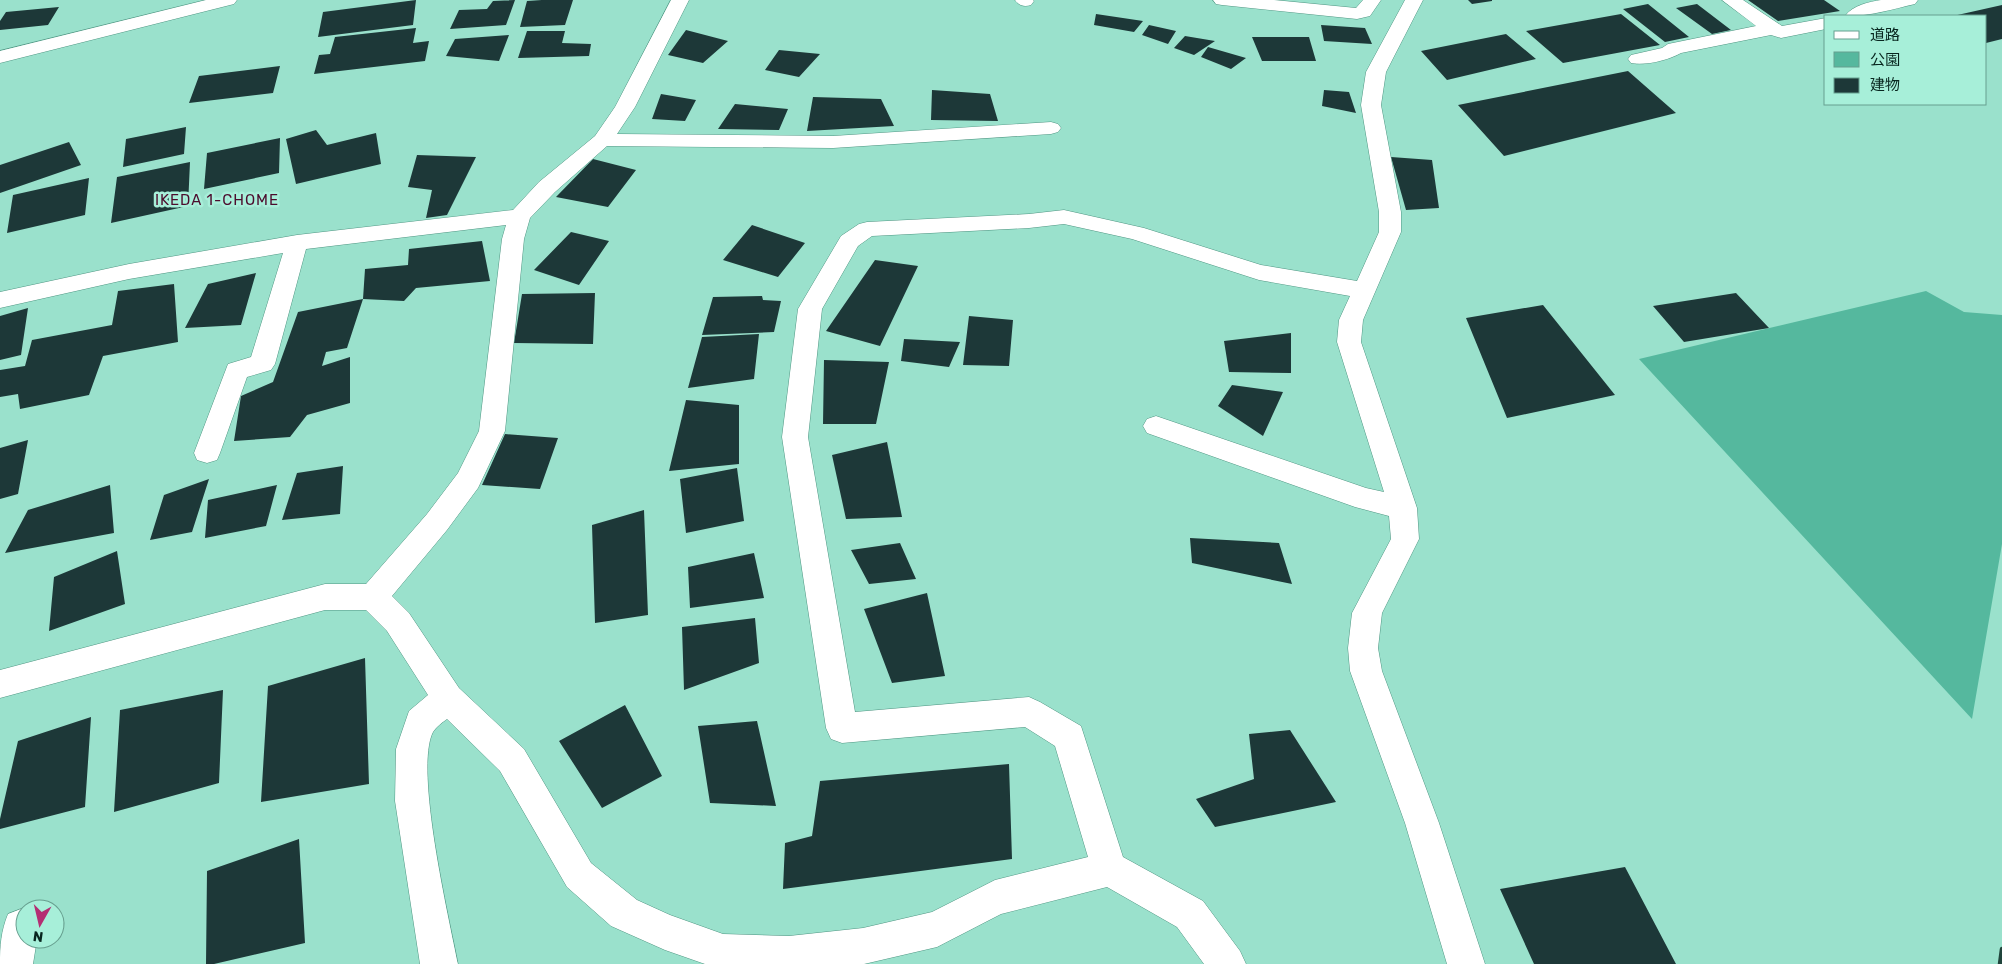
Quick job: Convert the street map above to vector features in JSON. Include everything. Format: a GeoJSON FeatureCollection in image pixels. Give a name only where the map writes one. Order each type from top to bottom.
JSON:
{"type":"FeatureCollection","features":[{"type":"Feature","properties":{"kind":"street"},"geometry":{"type":"LineString","coordinates":[[0,57],[228,0]]}},
{"type":"Feature","properties":{"kind":"street"},"geometry":{"type":"LineString","coordinates":[[373,597],[437,522],[468,480],[492,430],[513,239],[520,216],[547,187],[602,140],[625,107],[680,0]]}},
{"type":"Feature","properties":{"kind":"street"},"geometry":{"type":"LineString","coordinates":[[1222,0],[1356,14],[1364,12],[1372,0]]}},
{"type":"Feature","properties":{"kind":"street"},"geometry":{"type":"LineString","coordinates":[[1414,0],[1376,72],[1371,105],[1390,212],[1390,232],[1350,320],[1349,342],[1403,508],[1405,539],[1368,613],[1363,648],[1366,671],[1422,823],[1466,964]]}},
{"type":"Feature","properties":{"kind":"street"},"geometry":{"type":"LineString","coordinates":[[1732,0],[1772,29],[1781,32],[1824,23]]}},
{"type":"Feature","properties":{"kind":"street"},"geometry":{"type":"LineString","coordinates":[[1856,15],[1868,8],[1909,0]]}},
{"type":"Feature","properties":{"kind":"street"},"geometry":{"type":"LineString","coordinates":[[1638,58],[1668,52],[1675,48],[1772,29]]}},
{"type":"Feature","properties":{"kind":"street"},"geometry":{"type":"LineString","coordinates":[[602,140],[833,142],[1051,128]]}},
{"type":"Feature","properties":{"kind":"street"},"geometry":{"type":"LineString","coordinates":[[0,300],[81,280],[297,242],[520,216]]}},
{"type":"Feature","properties":{"kind":"street"},"geometry":{"type":"LineString","coordinates":[[1109,869],[1069,737],[1029,712],[842,728],[795,437],[810,309],[849,241],[867,229],[1030,220],[1064,216],[1155,239],[1259,272],[1364,290]]}},
{"type":"Feature","properties":{"kind":"street"},"geometry":{"type":"LineString","coordinates":[[207,453],[237,370],[262,364],[297,242]]}},
{"type":"Feature","properties":{"kind":"street"},"geometry":{"type":"LineString","coordinates":[[1156,426],[1365,499],[1403,508]]}},
{"type":"Feature","properties":{"kind":"street"},"geometry":{"type":"LineString","coordinates":[[0,684],[325,598],[373,597],[398,622],[448,698],[512,760],[579,875],[624,913],[665,932],[723,952],[789,954],[863,946],[938,929],[996,898],[1109,869],[1190,914],[1226,964]]}},
{"type":"Feature","properties":{"kind":"street"},"geometry":{"type":"LineString","coordinates":[[439,964],[412,801],[412,749],[420,722],[448,698]]}},
{"type":"Feature","properties":{"kind":"street"},"geometry":{"type":"LineString","coordinates":[[14,964],[17,949]]}},
{"type":"Feature","properties":{"kind":"green space"},"geometry":{"type":"Polygon","coordinates":[[[1926,291],[1964,312],[2002,315],[2002,544],[1972,719],[1639,359],[1926,291]]]}},
{"type":"Feature","properties":{"kind":"building"},"geometry":{"type":"Polygon","coordinates":[[[416,0],[413,25],[318,37],[323,12],[416,0]]]}},
{"type":"Feature","properties":{"kind":"building"},"geometry":{"type":"Polygon","coordinates":[[[515,0],[506,25],[450,29],[459,10],[487,9],[493,1],[515,0]]]}},
{"type":"Feature","properties":{"kind":"building"},"geometry":{"type":"Polygon","coordinates":[[[573,0],[565,25],[520,27],[527,1],[573,0]]]}},
{"type":"Feature","properties":{"kind":"building"},"geometry":{"type":"Polygon","coordinates":[[[1468,0],[1492,0],[1492,1],[1472,4],[1468,0]]]}},
{"type":"Feature","properties":{"kind":"building"},"geometry":{"type":"Polygon","coordinates":[[[1748,0],[1824,0],[1840,11],[1778,21],[1748,0]]]}},
{"type":"Feature","properties":{"kind":"building"},"geometry":{"type":"Polygon","coordinates":[[[1648,4],[1689,37],[1665,42],[1623,9],[1648,4]]]}},
{"type":"Feature","properties":{"kind":"building"},"geometry":{"type":"Polygon","coordinates":[[[1697,4],[1731,30],[1712,34],[1676,8],[1697,4]]]}},
{"type":"Feature","properties":{"kind":"building"},"geometry":{"type":"Polygon","coordinates":[[[2002,5],[2002,39],[1987,43],[1987,15],[1957,15],[2002,5]]]}},
{"type":"Feature","properties":{"kind":"building"},"geometry":{"type":"Polygon","coordinates":[[[59,7],[48,25],[0,30],[0,21],[6,12],[59,7]]]}},
{"type":"Feature","properties":{"kind":"building"},"geometry":{"type":"Polygon","coordinates":[[[1096,14],[1143,21],[1134,32],[1094,25],[1096,14]]]}},
{"type":"Feature","properties":{"kind":"building"},"geometry":{"type":"Polygon","coordinates":[[[1621,14],[1660,45],[1563,63],[1526,31],[1621,14]]]}},
{"type":"Feature","properties":{"kind":"building"},"geometry":{"type":"Polygon","coordinates":[[[1149,25],[1176,31],[1168,44],[1142,35],[1149,25]]]}},
{"type":"Feature","properties":{"kind":"building"},"geometry":{"type":"Polygon","coordinates":[[[1321,25],[1365,28],[1372,44],[1324,41],[1321,25]]]}},
{"type":"Feature","properties":{"kind":"building"},"geometry":{"type":"Polygon","coordinates":[[[416,28],[413,43],[429,41],[425,61],[314,74],[319,55],[330,54],[335,37],[416,28]]]}},
{"type":"Feature","properties":{"kind":"building"},"geometry":{"type":"Polygon","coordinates":[[[686,30],[728,41],[703,63],[668,55],[686,30]]]}},
{"type":"Feature","properties":{"kind":"building"},"geometry":{"type":"Polygon","coordinates":[[[527,31],[565,31],[562,43],[591,44],[589,56],[518,58],[527,31]]]}},
{"type":"Feature","properties":{"kind":"building"},"geometry":{"type":"Polygon","coordinates":[[[1506,34],[1536,59],[1447,80],[1421,51],[1506,34]]]}},
{"type":"Feature","properties":{"kind":"building"},"geometry":{"type":"Polygon","coordinates":[[[509,35],[499,61],[446,56],[455,39],[509,35]]]}},
{"type":"Feature","properties":{"kind":"building"},"geometry":{"type":"Polygon","coordinates":[[[1185,36],[1215,41],[1194,55],[1174,48],[1185,36]]]}},
{"type":"Feature","properties":{"kind":"building"},"geometry":{"type":"Polygon","coordinates":[[[1252,37],[1309,37],[1316,61],[1262,61],[1252,37]]]}},
{"type":"Feature","properties":{"kind":"building"},"geometry":{"type":"Polygon","coordinates":[[[1208,47],[1246,58],[1231,69],[1201,57],[1208,47]]]}},
{"type":"Feature","properties":{"kind":"building"},"geometry":{"type":"Polygon","coordinates":[[[779,50],[820,54],[799,77],[765,70],[779,50]]]}},
{"type":"Feature","properties":{"kind":"building"},"geometry":{"type":"Polygon","coordinates":[[[280,66],[273,93],[189,103],[199,76],[280,66]]]}},
{"type":"Feature","properties":{"kind":"building"},"geometry":{"type":"Polygon","coordinates":[[[1628,71],[1676,113],[1504,156],[1458,105],[1628,71]]]}},
{"type":"Feature","properties":{"kind":"building"},"geometry":{"type":"Polygon","coordinates":[[[932,90],[990,94],[998,121],[931,120],[932,90]]]}},
{"type":"Feature","properties":{"kind":"building"},"geometry":{"type":"Polygon","coordinates":[[[1324,90],[1349,92],[1356,113],[1322,106],[1324,90]]]}},
{"type":"Feature","properties":{"kind":"building"},"geometry":{"type":"Polygon","coordinates":[[[661,94],[696,100],[685,121],[652,119],[661,94]]]}},
{"type":"Feature","properties":{"kind":"building"},"geometry":{"type":"Polygon","coordinates":[[[813,97],[881,99],[894,126],[807,131],[813,97]]]}},
{"type":"Feature","properties":{"kind":"building"},"geometry":{"type":"Polygon","coordinates":[[[735,104],[788,109],[779,130],[718,129],[735,104]]]}},
{"type":"Feature","properties":{"kind":"building"},"geometry":{"type":"Polygon","coordinates":[[[186,127],[184,154],[123,167],[126,139],[186,127]]]}},
{"type":"Feature","properties":{"kind":"building"},"geometry":{"type":"Polygon","coordinates":[[[316,130],[327,145],[376,133],[381,164],[296,184],[286,139],[316,130]]]}},
{"type":"Feature","properties":{"kind":"building"},"geometry":{"type":"Polygon","coordinates":[[[280,138],[279,173],[204,189],[207,153],[280,138]]]}},
{"type":"Feature","properties":{"kind":"building"},"geometry":{"type":"Polygon","coordinates":[[[69,142],[81,165],[0,193],[0,165],[69,142]]]}},
{"type":"Feature","properties":{"kind":"building"},"geometry":{"type":"Polygon","coordinates":[[[417,155],[476,157],[447,215],[426,218],[432,190],[408,187],[417,155]]]}},
{"type":"Feature","properties":{"kind":"building"},"geometry":{"type":"Polygon","coordinates":[[[1391,157],[1432,160],[1439,208],[1406,210],[1391,157]]]}},
{"type":"Feature","properties":{"kind":"building"},"geometry":{"type":"Polygon","coordinates":[[[593,159],[636,170],[608,207],[556,197],[593,159]]]}},
{"type":"Feature","properties":{"kind":"building"},"geometry":{"type":"Polygon","coordinates":[[[190,162],[188,206],[111,223],[117,177],[190,162]]]}},
{"type":"Feature","properties":{"kind":"building"},"geometry":{"type":"Polygon","coordinates":[[[89,178],[85,215],[7,233],[13,195],[89,178]]]}},
{"type":"Feature","properties":{"kind":"building"},"geometry":{"type":"Polygon","coordinates":[[[752,225],[805,243],[778,277],[723,260],[752,225]]]}},
{"type":"Feature","properties":{"kind":"building"},"geometry":{"type":"Polygon","coordinates":[[[571,232],[609,241],[579,285],[534,270],[571,232]]]}},
{"type":"Feature","properties":{"kind":"building"},"geometry":{"type":"Polygon","coordinates":[[[482,241],[490,281],[416,288],[404,301],[363,299],[365,269],[408,265],[409,249],[482,241]]]}},
{"type":"Feature","properties":{"kind":"building"},"geometry":{"type":"Polygon","coordinates":[[[875,260],[918,266],[880,346],[826,331],[875,260]]]}},
{"type":"Feature","properties":{"kind":"building"},"geometry":{"type":"Polygon","coordinates":[[[256,273],[241,325],[185,328],[208,284],[256,273]]]}},
{"type":"Feature","properties":{"kind":"building"},"geometry":{"type":"Polygon","coordinates":[[[174,284],[178,342],[103,356],[89,395],[20,409],[18,394],[0,397],[0,370],[25,366],[32,340],[112,325],[118,291],[174,284]]]}},
{"type":"Feature","properties":{"kind":"building"},"geometry":{"type":"Polygon","coordinates":[[[595,293],[593,344],[514,343],[522,294],[595,293]]]}},
{"type":"Feature","properties":{"kind":"building"},"geometry":{"type":"Polygon","coordinates":[[[1736,293],[1769,328],[1684,342],[1653,306],[1736,293]]]}},
{"type":"Feature","properties":{"kind":"building"},"geometry":{"type":"Polygon","coordinates":[[[762,296],[763,300],[781,301],[774,332],[702,335],[713,297],[762,296]]]}},
{"type":"Feature","properties":{"kind":"building"},"geometry":{"type":"Polygon","coordinates":[[[363,299],[347,348],[326,352],[322,366],[350,357],[350,403],[307,415],[290,437],[234,441],[241,396],[273,382],[298,312],[363,299]]]}},
{"type":"Feature","properties":{"kind":"building"},"geometry":{"type":"Polygon","coordinates":[[[1543,305],[1615,395],[1507,418],[1466,318],[1543,305]]]}},
{"type":"Feature","properties":{"kind":"building"},"geometry":{"type":"Polygon","coordinates":[[[28,308],[21,355],[0,360],[0,316],[28,308]]]}},
{"type":"Feature","properties":{"kind":"building"},"geometry":{"type":"Polygon","coordinates":[[[969,316],[1013,320],[1009,366],[963,365],[969,316]]]}},
{"type":"Feature","properties":{"kind":"building"},"geometry":{"type":"Polygon","coordinates":[[[1291,333],[1291,373],[1229,372],[1224,341],[1291,333]]]}},
{"type":"Feature","properties":{"kind":"building"},"geometry":{"type":"Polygon","coordinates":[[[759,334],[754,379],[688,388],[702,337],[759,334]]]}},
{"type":"Feature","properties":{"kind":"building"},"geometry":{"type":"Polygon","coordinates":[[[904,339],[960,342],[949,367],[901,361],[904,339]]]}},
{"type":"Feature","properties":{"kind":"building"},"geometry":{"type":"Polygon","coordinates":[[[824,360],[889,362],[876,424],[823,424],[824,360]]]}},
{"type":"Feature","properties":{"kind":"building"},"geometry":{"type":"Polygon","coordinates":[[[1232,385],[1283,392],[1263,436],[1218,406],[1232,385]]]}},
{"type":"Feature","properties":{"kind":"building"},"geometry":{"type":"Polygon","coordinates":[[[686,400],[739,405],[739,464],[669,471],[686,400]]]}},
{"type":"Feature","properties":{"kind":"building"},"geometry":{"type":"Polygon","coordinates":[[[505,434],[558,438],[540,489],[482,485],[505,434]]]}},
{"type":"Feature","properties":{"kind":"building"},"geometry":{"type":"Polygon","coordinates":[[[28,440],[18,494],[0,499],[0,448],[28,440]]]}},
{"type":"Feature","properties":{"kind":"building"},"geometry":{"type":"Polygon","coordinates":[[[887,442],[902,517],[846,519],[832,455],[887,442]]]}},
{"type":"Feature","properties":{"kind":"building"},"geometry":{"type":"Polygon","coordinates":[[[343,466],[340,514],[282,520],[297,473],[343,466]]]}},
{"type":"Feature","properties":{"kind":"building"},"geometry":{"type":"Polygon","coordinates":[[[737,468],[744,521],[686,533],[680,479],[737,468]]]}},
{"type":"Feature","properties":{"kind":"building"},"geometry":{"type":"Polygon","coordinates":[[[209,479],[192,532],[150,540],[164,495],[209,479]]]}},
{"type":"Feature","properties":{"kind":"building"},"geometry":{"type":"Polygon","coordinates":[[[110,485],[114,533],[5,553],[28,510],[110,485]]]}},
{"type":"Feature","properties":{"kind":"building"},"geometry":{"type":"Polygon","coordinates":[[[277,485],[266,526],[205,538],[208,500],[277,485]]]}},
{"type":"Feature","properties":{"kind":"building"},"geometry":{"type":"Polygon","coordinates":[[[644,510],[648,615],[595,623],[592,525],[644,510]]]}},
{"type":"Feature","properties":{"kind":"building"},"geometry":{"type":"Polygon","coordinates":[[[1190,538],[1279,543],[1292,584],[1192,563],[1190,538]]]}},
{"type":"Feature","properties":{"kind":"building"},"geometry":{"type":"Polygon","coordinates":[[[900,543],[916,579],[869,584],[851,550],[900,543]]]}},
{"type":"Feature","properties":{"kind":"building"},"geometry":{"type":"Polygon","coordinates":[[[117,551],[125,604],[49,631],[54,577],[117,551]]]}},
{"type":"Feature","properties":{"kind":"building"},"geometry":{"type":"Polygon","coordinates":[[[754,553],[764,598],[690,608],[688,567],[754,553]]]}},
{"type":"Feature","properties":{"kind":"building"},"geometry":{"type":"Polygon","coordinates":[[[927,593],[945,676],[892,683],[864,609],[927,593]]]}},
{"type":"Feature","properties":{"kind":"building"},"geometry":{"type":"Polygon","coordinates":[[[755,618],[759,663],[684,690],[682,627],[755,618]]]}},
{"type":"Feature","properties":{"kind":"building"},"geometry":{"type":"Polygon","coordinates":[[[365,658],[369,784],[261,802],[268,686],[365,658]]]}},
{"type":"Feature","properties":{"kind":"building"},"geometry":{"type":"Polygon","coordinates":[[[223,690],[219,783],[114,812],[120,710],[223,690]]]}},
{"type":"Feature","properties":{"kind":"building"},"geometry":{"type":"Polygon","coordinates":[[[625,705],[662,776],[602,808],[559,741],[625,705]]]}},
{"type":"Feature","properties":{"kind":"building"},"geometry":{"type":"Polygon","coordinates":[[[91,717],[85,807],[0,829],[0,819],[18,741],[91,717]]]}},
{"type":"Feature","properties":{"kind":"building"},"geometry":{"type":"Polygon","coordinates":[[[757,721],[776,806],[710,803],[698,726],[757,721]]]}},
{"type":"Feature","properties":{"kind":"building"},"geometry":{"type":"Polygon","coordinates":[[[1290,730],[1336,802],[1215,827],[1196,799],[1254,779],[1249,734],[1290,730]]]}},
{"type":"Feature","properties":{"kind":"building"},"geometry":{"type":"Polygon","coordinates":[[[1009,764],[1012,859],[783,889],[785,843],[812,836],[820,781],[1009,764]]]}},
{"type":"Feature","properties":{"kind":"building"},"geometry":{"type":"Polygon","coordinates":[[[299,839],[305,943],[214,964],[206,964],[207,871],[299,839]]]}},
{"type":"Feature","properties":{"kind":"building"},"geometry":{"type":"Polygon","coordinates":[[[1625,867],[1676,964],[1534,964],[1500,889],[1625,867]]]}},
{"type":"Feature","properties":{"kind":"railway"},"geometry":{"type":"LineString","coordinates":[[2000,964],[2002,949]]}},
{"type":"Feature","properties":{"kind":"district","name":"IKEDA 1-CHOME"},"geometry":{"type":"Point","coordinates":[217,200]}}]}
